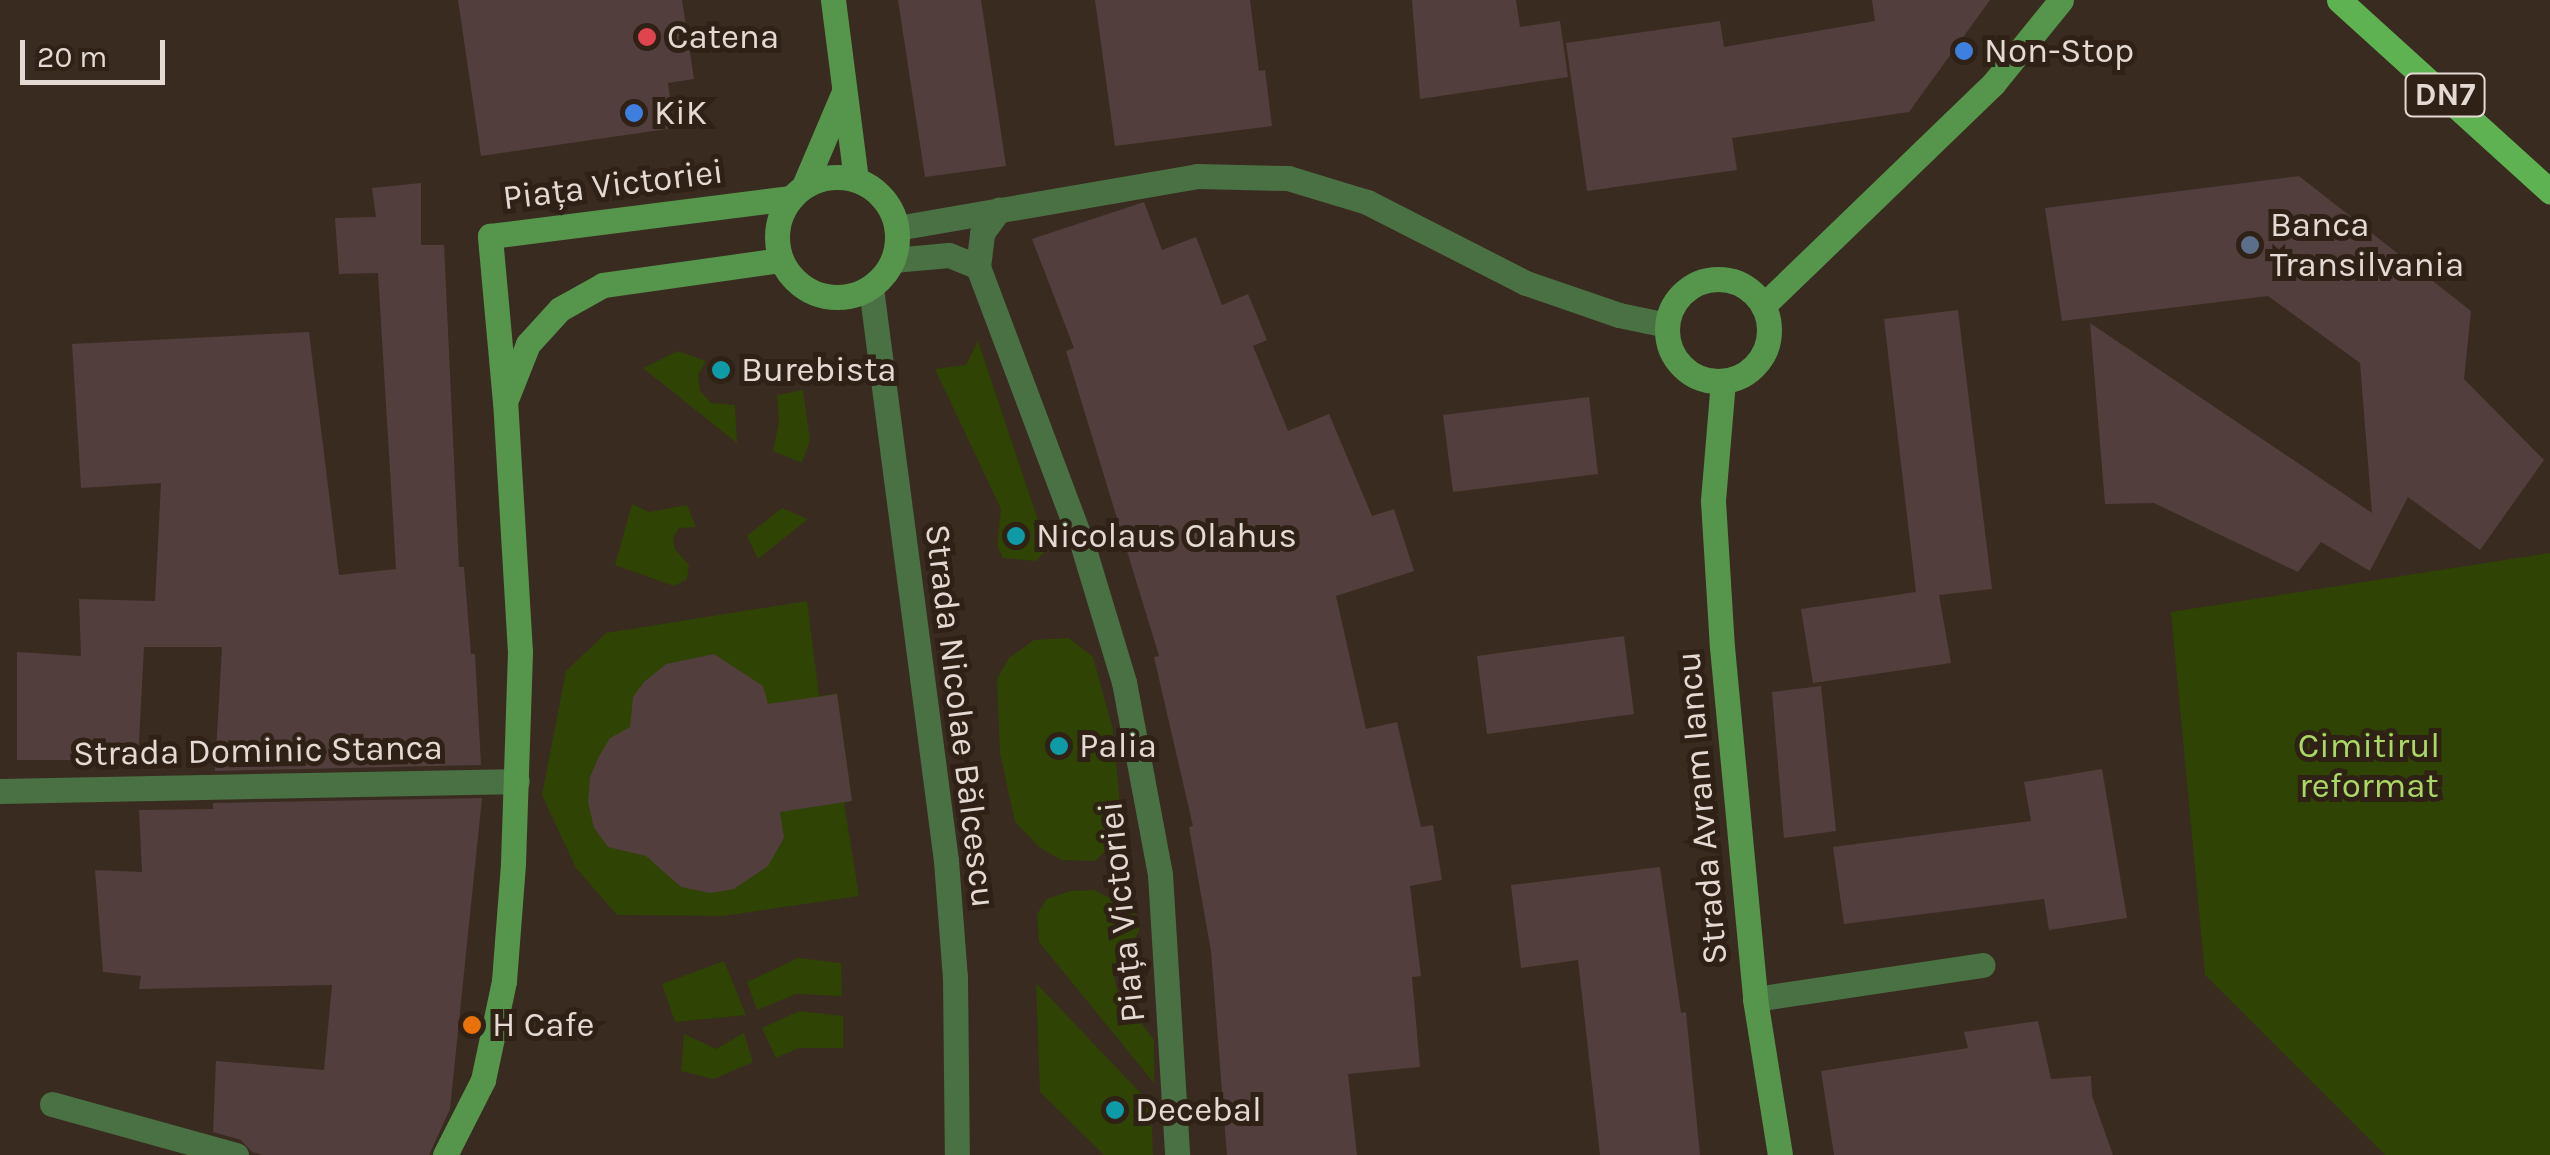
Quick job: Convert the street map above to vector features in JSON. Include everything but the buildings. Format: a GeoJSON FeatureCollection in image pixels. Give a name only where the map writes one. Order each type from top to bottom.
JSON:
{"type":"FeatureCollection","features":[{"type":"Feature","properties":{"kind":"main road"},"geometry":{"type":"LineString","coordinates":[[833,0],[856,180]]}},
{"type":"Feature","properties":{"kind":"main road"},"geometry":{"type":"LineString","coordinates":[[1763,306],[1993,84],[2061,0]]}},
{"type":"Feature","properties":{"kind":"main road","name":"DN7"},"geometry":{"type":"LineString","coordinates":[[2340,0],[2550,191]]}},
{"type":"Feature","properties":{"kind":"main road"},"geometry":{"type":"LineString","coordinates":[[798,192],[829,177],[856,180],[875,190],[889,207],[897,228],[893,260],[870,288],[846,298],[818,296],[796,282],[780,260],[776,228],[798,192],[845,90]]}},
{"type":"Feature","properties":{"kind":"main road","name":"Piața Victoriei"},"geometry":{"type":"LineString","coordinates":[[446,1155],[483,1080],[504,981],[517,781],[520,652],[506,402],[490,236],[798,192]]}},
{"type":"Feature","properties":{"kind":"main road","name":"Piața Victoriei"},"geometry":{"type":"LineString","coordinates":[[506,402],[528,344],[560,310],[603,285],[780,260]]}},
{"type":"Feature","properties":{"kind":"main road"},"geometry":{"type":"LineString","coordinates":[[1708,279],[1740,283],[1763,306],[1769,322],[1764,355],[1753,368],[1723,382],[1693,375],[1673,354],[1667,326],[1680,295],[1708,279]]}},
{"type":"Feature","properties":{"kind":"main road","name":"Strada Avram Iancu"},"geometry":{"type":"LineString","coordinates":[[1723,382],[1715,457],[1714,530],[1755,999]]}},
{"type":"Feature","properties":{"kind":"main road"},"geometry":{"type":"LineString","coordinates":[[1755,999],[1780,1155]]}},
{"type":"Feature","properties":{"kind":"street"},"geometry":{"type":"LineString","coordinates":[[897,228],[1197,176],[1288,178],[1366,202],[1526,283],[1619,315],[1667,326]]}},
{"type":"Feature","properties":{"kind":"street"},"geometry":{"type":"LineString","coordinates":[[893,260],[949,256],[978,267],[982,233],[999,210]]}},
{"type":"Feature","properties":{"kind":"street","name":"Piața Victoriei"},"geometry":{"type":"LineString","coordinates":[[978,267],[1082,544],[1124,682],[1160,874],[1177,1155]]}},
{"type":"Feature","properties":{"kind":"street","name":"Strada Nicolae Bălcescu"},"geometry":{"type":"LineString","coordinates":[[870,288],[946,861],[955,977],[957,1155]]}},
{"type":"Feature","properties":{"kind":"street","name":"Strada Dominic Stanca"},"geometry":{"type":"LineString","coordinates":[[0,791],[517,781]]}},
{"type":"Feature","properties":{"kind":"street","name":"Strada Avram Iancu"},"geometry":{"type":"LineString","coordinates":[[1755,999],[1982,965]]}},
{"type":"Feature","properties":{"kind":"street"},"geometry":{"type":"LineString","coordinates":[[52,1104],[236,1155]]}},
{"type":"Feature","properties":{"kind":"green space"},"geometry":{"type":"Polygon","coordinates":[[[978,341],[1043,535],[1045,551],[1036,561],[1003,558],[997,545],[1001,509],[935,369],[966,365],[978,341]]]}},
{"type":"Feature","properties":{"kind":"green space"},"geometry":{"type":"Polygon","coordinates":[[[678,351],[706,361],[698,375],[700,391],[711,403],[735,405],[737,443],[643,368],[678,351]]]}},
{"type":"Feature","properties":{"kind":"green space"},"geometry":{"type":"Polygon","coordinates":[[[803,390],[810,440],[802,463],[773,451],[779,422],[777,395],[803,390]]]}},
{"type":"Feature","properties":{"kind":"green space"},"geometry":{"type":"Polygon","coordinates":[[[632,504],[649,512],[687,505],[696,527],[679,528],[673,538],[675,549],[689,565],[687,579],[674,586],[615,565],[632,504]]]}},
{"type":"Feature","properties":{"kind":"green space"},"geometry":{"type":"Polygon","coordinates":[[[782,508],[808,519],[758,559],[747,536],[782,508]]]}},
{"type":"Feature","properties":{"kind":"green space","name":"Cimitirul reformat"},"geometry":{"type":"Polygon","coordinates":[[[2550,553],[2550,1155],[2385,1155],[2205,975],[2171,612],[2550,553]]]}},
{"type":"Feature","properties":{"kind":"green space"},"geometry":{"type":"Polygon","coordinates":[[[807,601],[819,696],[837,693],[852,801],[844,803],[859,896],[723,916],[617,915],[576,868],[542,795],[566,671],[606,633],[807,601]]]}},
{"type":"Feature","properties":{"kind":"green space"},"geometry":{"type":"Polygon","coordinates":[[[1069,638],[1093,657],[1113,730],[1121,814],[1116,841],[1095,861],[1061,860],[1039,847],[1015,822],[1000,753],[997,679],[1009,658],[1034,640],[1069,638]]]}},
{"type":"Feature","properties":{"kind":"green space"},"geometry":{"type":"Polygon","coordinates":[[[1095,890],[1135,912],[1139,930],[1131,948],[1118,957],[1113,973],[1117,990],[1154,1040],[1154,1083],[1039,942],[1037,914],[1047,899],[1070,891],[1095,890]]]}},
{"type":"Feature","properties":{"kind":"green space"},"geometry":{"type":"Polygon","coordinates":[[[798,958],[841,963],[842,996],[796,994],[757,1010],[747,982],[798,958]]]}},
{"type":"Feature","properties":{"kind":"green space"},"geometry":{"type":"Polygon","coordinates":[[[724,961],[746,1015],[675,1022],[662,984],[724,961]]]}},
{"type":"Feature","properties":{"kind":"green space"},"geometry":{"type":"Polygon","coordinates":[[[1036,983],[1151,1104],[1153,1155],[1104,1155],[1040,1092],[1036,983]]]}},
{"type":"Feature","properties":{"kind":"green space"},"geometry":{"type":"Polygon","coordinates":[[[799,1011],[843,1016],[843,1048],[799,1048],[776,1058],[762,1028],[799,1011]]]}},
{"type":"Feature","properties":{"kind":"green space"},"geometry":{"type":"Polygon","coordinates":[[[744,1033],[753,1062],[714,1079],[681,1071],[684,1034],[716,1049],[744,1033]]]}},
{"type":"Feature","properties":{"kind":"place","name":"Catena"},"geometry":{"type":"Point","coordinates":[647,37]}},
{"type":"Feature","properties":{"kind":"place","name":"Non-Stop"},"geometry":{"type":"Point","coordinates":[1964,51]}},
{"type":"Feature","properties":{"kind":"place","name":"KiK"},"geometry":{"type":"Point","coordinates":[634,113]}},
{"type":"Feature","properties":{"kind":"place","name":"Banca Transilvania"},"geometry":{"type":"Point","coordinates":[2250,245]}},
{"type":"Feature","properties":{"kind":"place","name":"Burebista"},"geometry":{"type":"Point","coordinates":[721,370]}},
{"type":"Feature","properties":{"kind":"place","name":"Nicolaus Olahus"},"geometry":{"type":"Point","coordinates":[1016,536]}},
{"type":"Feature","properties":{"kind":"place","name":"Palia"},"geometry":{"type":"Point","coordinates":[1059,746]}},
{"type":"Feature","properties":{"kind":"place","name":"H Cafe"},"geometry":{"type":"Point","coordinates":[472,1025]}},
{"type":"Feature","properties":{"kind":"place","name":"Decebal"},"geometry":{"type":"Point","coordinates":[1115,1110]}}]}
